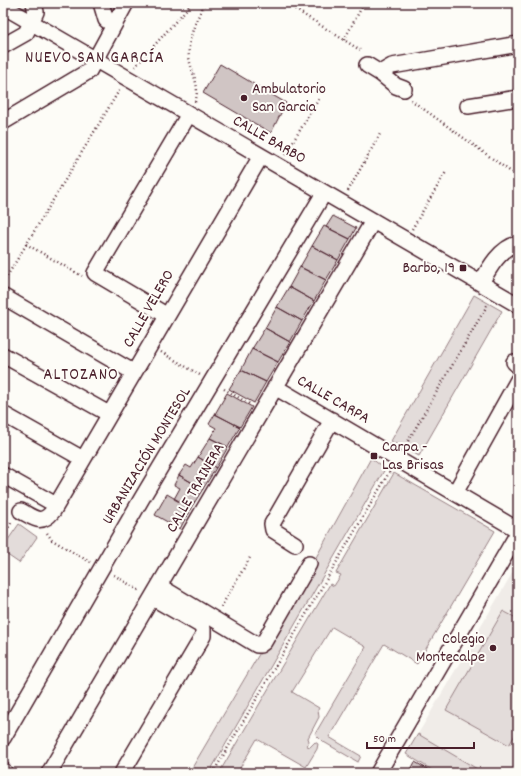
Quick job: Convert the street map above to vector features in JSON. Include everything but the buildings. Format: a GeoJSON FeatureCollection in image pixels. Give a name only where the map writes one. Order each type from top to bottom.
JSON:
{"type":"FeatureCollection","features":[{"type":"Feature","properties":{"kind":"street"},"geometry":{"type":"LineString","coordinates":[[3,46],[26,33],[36,12],[34,3]]}},
{"type":"Feature","properties":{"kind":"street"},"geometry":{"type":"LineString","coordinates":[[101,3],[106,20],[114,24]]}},
{"type":"Feature","properties":{"kind":"street"},"geometry":{"type":"LineString","coordinates":[[3,122],[89,71],[126,3]]}},
{"type":"Feature","properties":{"kind":"street","name":"CALLE BARBO"},"geometry":{"type":"LineString","coordinates":[[3,6],[518,305]]}},
{"type":"Feature","properties":{"kind":"street"},"geometry":{"type":"LineString","coordinates":[[380,73],[392,66],[518,44]]}},
{"type":"Feature","properties":{"kind":"street"},"geometry":{"type":"LineString","coordinates":[[367,65],[408,94]]}},
{"type":"Feature","properties":{"kind":"street"},"geometry":{"type":"LineString","coordinates":[[468,106],[518,98]]}},
{"type":"Feature","properties":{"kind":"street"},"geometry":{"type":"LineString","coordinates":[[166,316],[95,273],[189,114]]}},
{"type":"Feature","properties":{"kind":"street","name":"CALLE VELERO"},"geometry":{"type":"LineString","coordinates":[[21,511],[37,520],[43,520],[48,517],[261,156]]}},
{"type":"Feature","properties":{"kind":"street","name":"URBANIZACIÓN MONTESOL"},"geometry":{"type":"LineString","coordinates":[[3,738],[145,492],[324,193]]}},
{"type":"Feature","properties":{"kind":"street","name":"CALLE TRAINERA"},"geometry":{"type":"LineString","coordinates":[[50,773],[373,221]]}},
{"type":"Feature","properties":{"kind":"street"},"geometry":{"type":"LineString","coordinates":[[481,283],[499,256],[511,245],[518,244]]}},
{"type":"Feature","properties":{"kind":"street"},"geometry":{"type":"LineString","coordinates":[[4,290],[134,372]]}},
{"type":"Feature","properties":{"kind":"street"},"geometry":{"type":"LineString","coordinates":[[3,354],[109,414]]}},
{"type":"Feature","properties":{"kind":"street"},"geometry":{"type":"LineString","coordinates":[[455,493],[518,380]]}},
{"type":"Feature","properties":{"kind":"street","name":"CALLE CARPA"},"geometry":{"type":"LineString","coordinates":[[275,387],[455,493],[518,532]]}},
{"type":"Feature","properties":{"kind":"street"},"geometry":{"type":"LineString","coordinates":[[3,414],[83,459]]}},
{"type":"Feature","properties":{"kind":"street"},"geometry":{"type":"LineString","coordinates":[[295,544],[273,530],[272,524],[332,420]]}},
{"type":"Feature","properties":{"kind":"street"},"geometry":{"type":"LineString","coordinates":[[3,475],[56,505]]}},
{"type":"Feature","properties":{"kind":"street"},"geometry":{"type":"LineString","coordinates":[[378,773],[518,532]]}},
{"type":"Feature","properties":{"kind":"street"},"geometry":{"type":"LineString","coordinates":[[156,592],[214,619],[257,645],[262,644],[309,564]]}},
{"type":"Feature","properties":{"kind":"street"},"geometry":{"type":"LineString","coordinates":[[122,773],[203,636],[203,629],[200,624],[156,592]]}},
{"type":"Feature","properties":{"kind":"path"},"geometry":{"type":"LineString","coordinates":[[4,290],[26,244],[117,95],[126,77],[192,3]]}},
{"type":"Feature","properties":{"kind":"path"},"geometry":{"type":"LineString","coordinates":[[189,114],[197,96],[198,84],[190,58],[189,47],[194,28],[205,3]]}},
{"type":"Feature","properties":{"kind":"path"},"geometry":{"type":"LineString","coordinates":[[285,3],[360,50]]}},
{"type":"Feature","properties":{"kind":"path"},"geometry":{"type":"LineString","coordinates":[[344,40],[364,3]]}},
{"type":"Feature","properties":{"kind":"path"},"geometry":{"type":"LineString","coordinates":[[408,94],[518,176]]}},
{"type":"Feature","properties":{"kind":"path"},"geometry":{"type":"LineString","coordinates":[[278,167],[320,97]]}},
{"type":"Feature","properties":{"kind":"path"},"geometry":{"type":"LineString","coordinates":[[341,202],[380,134]]}},
{"type":"Feature","properties":{"kind":"path"},"geometry":{"type":"LineString","coordinates":[[406,240],[446,172]]}},
{"type":"Feature","properties":{"kind":"path"},"geometry":{"type":"LineString","coordinates":[[26,244],[83,277],[95,273]]}},
{"type":"Feature","properties":{"kind":"path"},"geometry":{"type":"LineString","coordinates":[[213,773],[495,291]]}},
{"type":"Feature","properties":{"kind":"path"},"geometry":{"type":"LineString","coordinates":[[3,538],[13,520],[21,511]]}},
{"type":"Feature","properties":{"kind":"path"},"geometry":{"type":"LineString","coordinates":[[214,619],[251,556]]}},
{"type":"Feature","properties":{"kind":"shaded area"},"geometry":{"type":"Polygon","coordinates":[[[474,295],[502,311],[419,456],[391,441],[474,295]]]}},
{"type":"Feature","properties":{"kind":"shaded area"},"geometry":{"type":"Polygon","coordinates":[[[371,458],[385,469],[209,773],[189,773],[314,561],[371,458]]]}},
{"type":"Feature","properties":{"kind":"shaded area"},"geometry":{"type":"Polygon","coordinates":[[[394,473],[495,531],[417,664],[384,644],[329,737],[361,756],[358,762],[322,741],[315,734],[366,647],[332,627],[292,692],[319,708],[319,717],[308,738],[309,741],[307,746],[310,747],[315,742],[318,744],[317,749],[306,767],[257,739],[237,773],[219,773],[330,584],[334,586],[341,575],[336,573],[394,473]]]}},
{"type":"Feature","properties":{"kind":"shaded area"},"geometry":{"type":"Polygon","coordinates":[[[19,524],[37,537],[19,563],[3,552],[3,547],[19,524]]]}},
{"type":"Feature","properties":{"kind":"shaded area","name":"Colegio Montecalpe"},"geometry":{"type":"Polygon","coordinates":[[[518,563],[518,773],[484,773],[418,734],[518,563]]]}},
{"type":"Feature","properties":{"kind":"shaded area"},"geometry":{"type":"Polygon","coordinates":[[[503,611],[518,619],[518,730],[509,745],[446,710],[503,611]]]}},
{"type":"Feature","properties":{"kind":"shaded area"},"geometry":{"type":"Polygon","coordinates":[[[418,734],[484,773],[437,773],[406,754],[418,734]]]}},
{"type":"Feature","properties":{"kind":"place","name":"Ambulatorio San Garcia"},"geometry":{"type":"Point","coordinates":[244,98]}},
{"type":"Feature","properties":{"kind":"place","name":"Barbo, 19"},"geometry":{"type":"Point","coordinates":[463,268]}},
{"type":"Feature","properties":{"kind":"place","name":"Carpa - Las Brisas"},"geometry":{"type":"Point","coordinates":[374,456]}},
{"type":"Feature","properties":{"kind":"place","name":"Colegio Montecalpe"},"geometry":{"type":"Point","coordinates":[493,648]}},
{"type":"Feature","properties":{"kind":"district","name":"NUEVO SAN GARCÍA"},"geometry":{"type":"Point","coordinates":[95,59]}},
{"type":"Feature","properties":{"kind":"district","name":"ALTOZANO"},"geometry":{"type":"Point","coordinates":[81,376]}}]}
